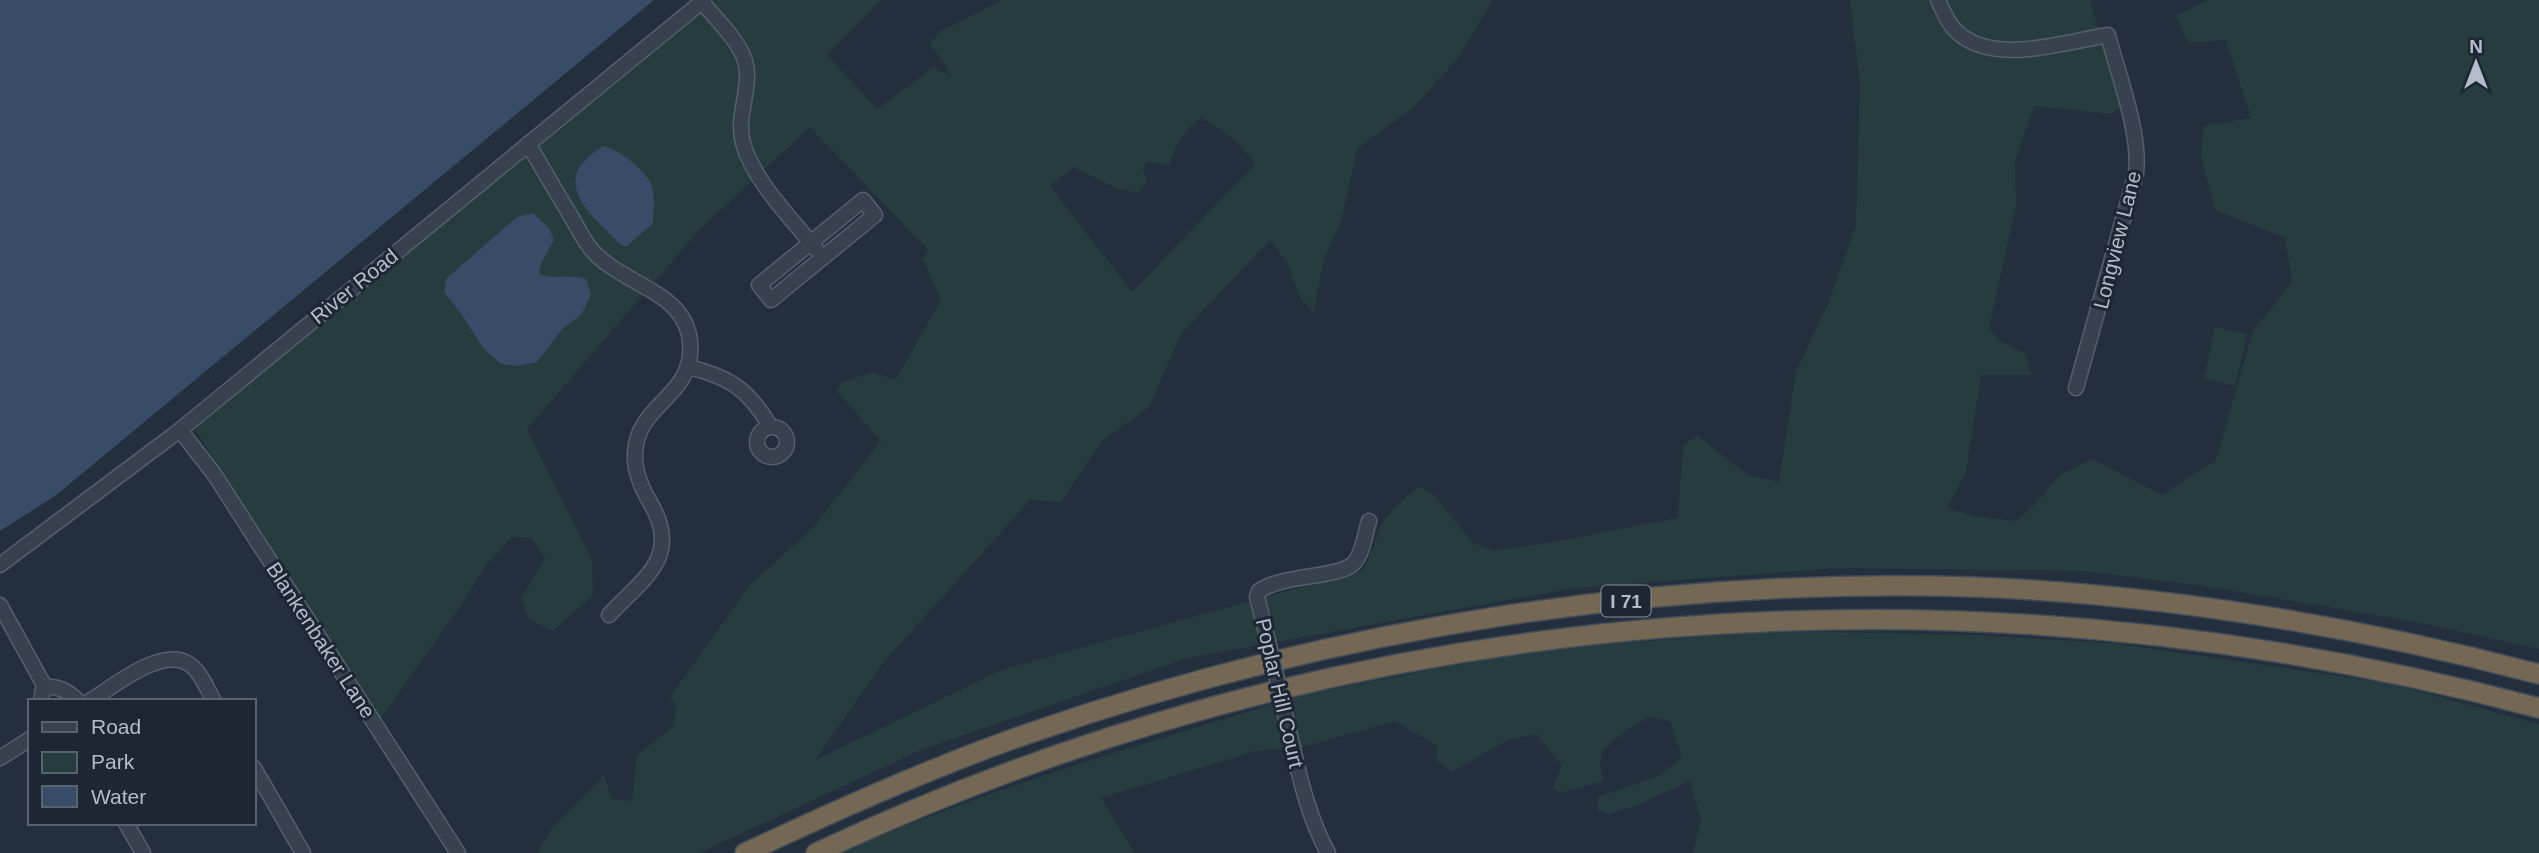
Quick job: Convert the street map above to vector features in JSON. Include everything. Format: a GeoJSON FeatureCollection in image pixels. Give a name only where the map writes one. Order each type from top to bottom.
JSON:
{"type":"FeatureCollection","features":[{"type":"Feature","properties":{"kind":"highway","name":"I 71"},"geometry":{"type":"LineString","coordinates":[[745,853],[862,799],[977,753],[1116,705],[1187,684],[1384,637],[1501,617],[1611,603],[1829,587],[1976,587],[2065,593],[2223,610],[2331,626],[2436,648],[2539,674]]}},
{"type":"Feature","properties":{"kind":"highway","name":"I 71"},"geometry":{"type":"LineString","coordinates":[[817,853],[936,801],[1002,776],[1122,735],[1256,696],[1435,658],[1554,639],[1672,627],[1864,618],[1972,620],[2122,631],[2227,643],[2337,662],[2447,684],[2539,708]]}},
{"type":"Feature","properties":{"kind":"street","name":"Longview Lane"},"geometry":{"type":"LineString","coordinates":[[1938,0],[1957,33],[1972,42],[1989,47],[2034,48],[2108,35],[2138,160],[2076,388]]}},
{"type":"Feature","properties":{"kind":"street","name":"River Road"},"geometry":{"type":"LineString","coordinates":[[0,565],[180,430],[703,1]]}},
{"type":"Feature","properties":{"kind":"street"},"geometry":{"type":"LineString","coordinates":[[703,1],[744,58],[745,92],[739,125],[748,159],[823,258]]}},
{"type":"Feature","properties":{"kind":"street"},"geometry":{"type":"LineString","coordinates":[[528,144],[589,247],[603,262],[675,307],[688,331],[690,355],[680,385],[648,416],[637,440],[636,467],[663,536],[661,555],[650,575],[609,615]]}},
{"type":"Feature","properties":{"kind":"street"},"geometry":{"type":"LineString","coordinates":[[863,200],[875,215],[823,258],[771,300],[759,285],[863,200]]}},
{"type":"Feature","properties":{"kind":"street"},"geometry":{"type":"LineString","coordinates":[[688,367],[714,373],[741,388],[770,426]]}},
{"type":"Feature","properties":{"kind":"street","name":"Blankenbaker Lane"},"geometry":{"type":"LineString","coordinates":[[180,430],[214,474],[458,853]]}},
{"type":"Feature","properties":{"kind":"street","name":"Poplar Hill Court"},"geometry":{"type":"LineString","coordinates":[[1328,853],[1314,827],[1257,597],[1259,591],[1279,581],[1349,568],[1358,557],[1369,521]]}},
{"type":"Feature","properties":{"kind":"street"},"geometry":{"type":"LineString","coordinates":[[0,605],[43,694],[56,688],[75,699]]}},
{"type":"Feature","properties":{"kind":"street"},"geometry":{"type":"LineString","coordinates":[[93,699],[154,662],[172,658],[189,664],[196,671],[213,699]]}},
{"type":"Feature","properties":{"kind":"street"},"geometry":{"type":"LineString","coordinates":[[0,758],[28,740]]}},
{"type":"Feature","properties":{"kind":"street"},"geometry":{"type":"LineString","coordinates":[[256,771],[303,853]]}},
{"type":"Feature","properties":{"kind":"street"},"geometry":{"type":"LineString","coordinates":[[126,825],[143,853]]}},
{"type":"Feature","properties":{"kind":"green space"},"geometry":{"type":"Polygon","coordinates":[[[716,0],[881,0],[827,55],[877,109],[934,67],[951,77],[944,62],[929,45],[941,31],[1002,0],[1493,0],[1457,59],[1416,105],[1357,149],[1341,221],[1323,261],[1314,312],[1301,299],[1287,262],[1270,240],[1181,334],[1149,407],[1102,441],[1061,502],[1030,500],[883,663],[815,760],[1004,669],[1364,570],[1383,521],[1404,498],[1420,487],[1433,494],[1473,543],[1495,551],[1678,518],[1683,446],[1697,435],[1748,475],[1779,482],[1796,371],[1828,304],[1856,225],[1860,85],[1850,0],[2090,0],[2121,108],[2111,114],[2034,106],[2015,161],[2016,206],[1989,328],[2000,341],[2025,353],[2032,375],[1981,375],[1966,472],[1947,508],[1978,517],[2016,521],[2061,474],[2093,459],[2162,495],[2216,460],[2253,331],[2292,282],[2285,238],[2216,210],[2201,159],[2203,126],[2251,118],[2226,40],[2188,43],[2176,16],[2208,0],[2539,0],[2539,649],[2417,622],[2204,586],[2084,571],[1839,568],[1575,588],[1187,658],[921,750],[699,853],[537,853],[552,828],[604,776],[612,799],[632,801],[637,755],[673,727],[676,705],[670,697],[750,585],[813,528],[881,441],[837,391],[841,383],[871,372],[895,380],[941,301],[923,259],[928,250],[810,127],[699,230],[527,429],[592,561],[593,595],[552,631],[529,619],[521,598],[545,558],[532,538],[513,537],[486,565],[462,604],[380,719],[192,425],[398,261],[716,0]],[[1201,118],[1181,139],[1169,166],[1147,161],[1143,168],[1147,182],[1138,193],[1118,189],[1073,167],[1050,186],[1132,292],[1256,163],[1232,137],[1201,118]]]}},
{"type":"Feature","properties":{"kind":"green space"},"geometry":{"type":"Polygon","coordinates":[[[2215,327],[2247,334],[2235,386],[2204,379],[2215,327]]]}},
{"type":"Feature","properties":{"kind":"green space"},"geometry":{"type":"Polygon","coordinates":[[[1774,631],[1974,635],[2111,643],[2388,683],[2539,724],[2539,853],[1693,853],[1701,819],[1690,781],[1635,806],[1609,814],[1598,810],[1598,797],[1658,776],[1682,758],[1670,721],[1648,717],[1621,734],[1602,751],[1600,765],[1603,781],[1561,793],[1553,788],[1562,765],[1536,734],[1508,740],[1452,772],[1437,761],[1437,746],[1395,721],[1299,748],[1286,698],[1533,650],[1774,631]]]}},
{"type":"Feature","properties":{"kind":"green space"},"geometry":{"type":"Polygon","coordinates":[[[1275,703],[1287,748],[1256,751],[1101,798],[1135,853],[840,853],[1001,790],[1275,703]]]}},
{"type":"Feature","properties":{"kind":"water"},"geometry":{"type":"Polygon","coordinates":[[[0,0],[654,0],[55,496],[0,531],[0,0]]]}},
{"type":"Feature","properties":{"kind":"water"},"geometry":{"type":"Polygon","coordinates":[[[604,146],[637,166],[653,188],[653,223],[626,247],[591,214],[578,193],[577,174],[582,164],[604,146]]]}},
{"type":"Feature","properties":{"kind":"water"},"geometry":{"type":"Polygon","coordinates":[[[533,213],[549,228],[554,240],[541,263],[539,274],[586,279],[591,295],[581,315],[563,328],[537,362],[517,366],[501,364],[483,348],[444,292],[446,279],[517,217],[533,213]]]}}]}
